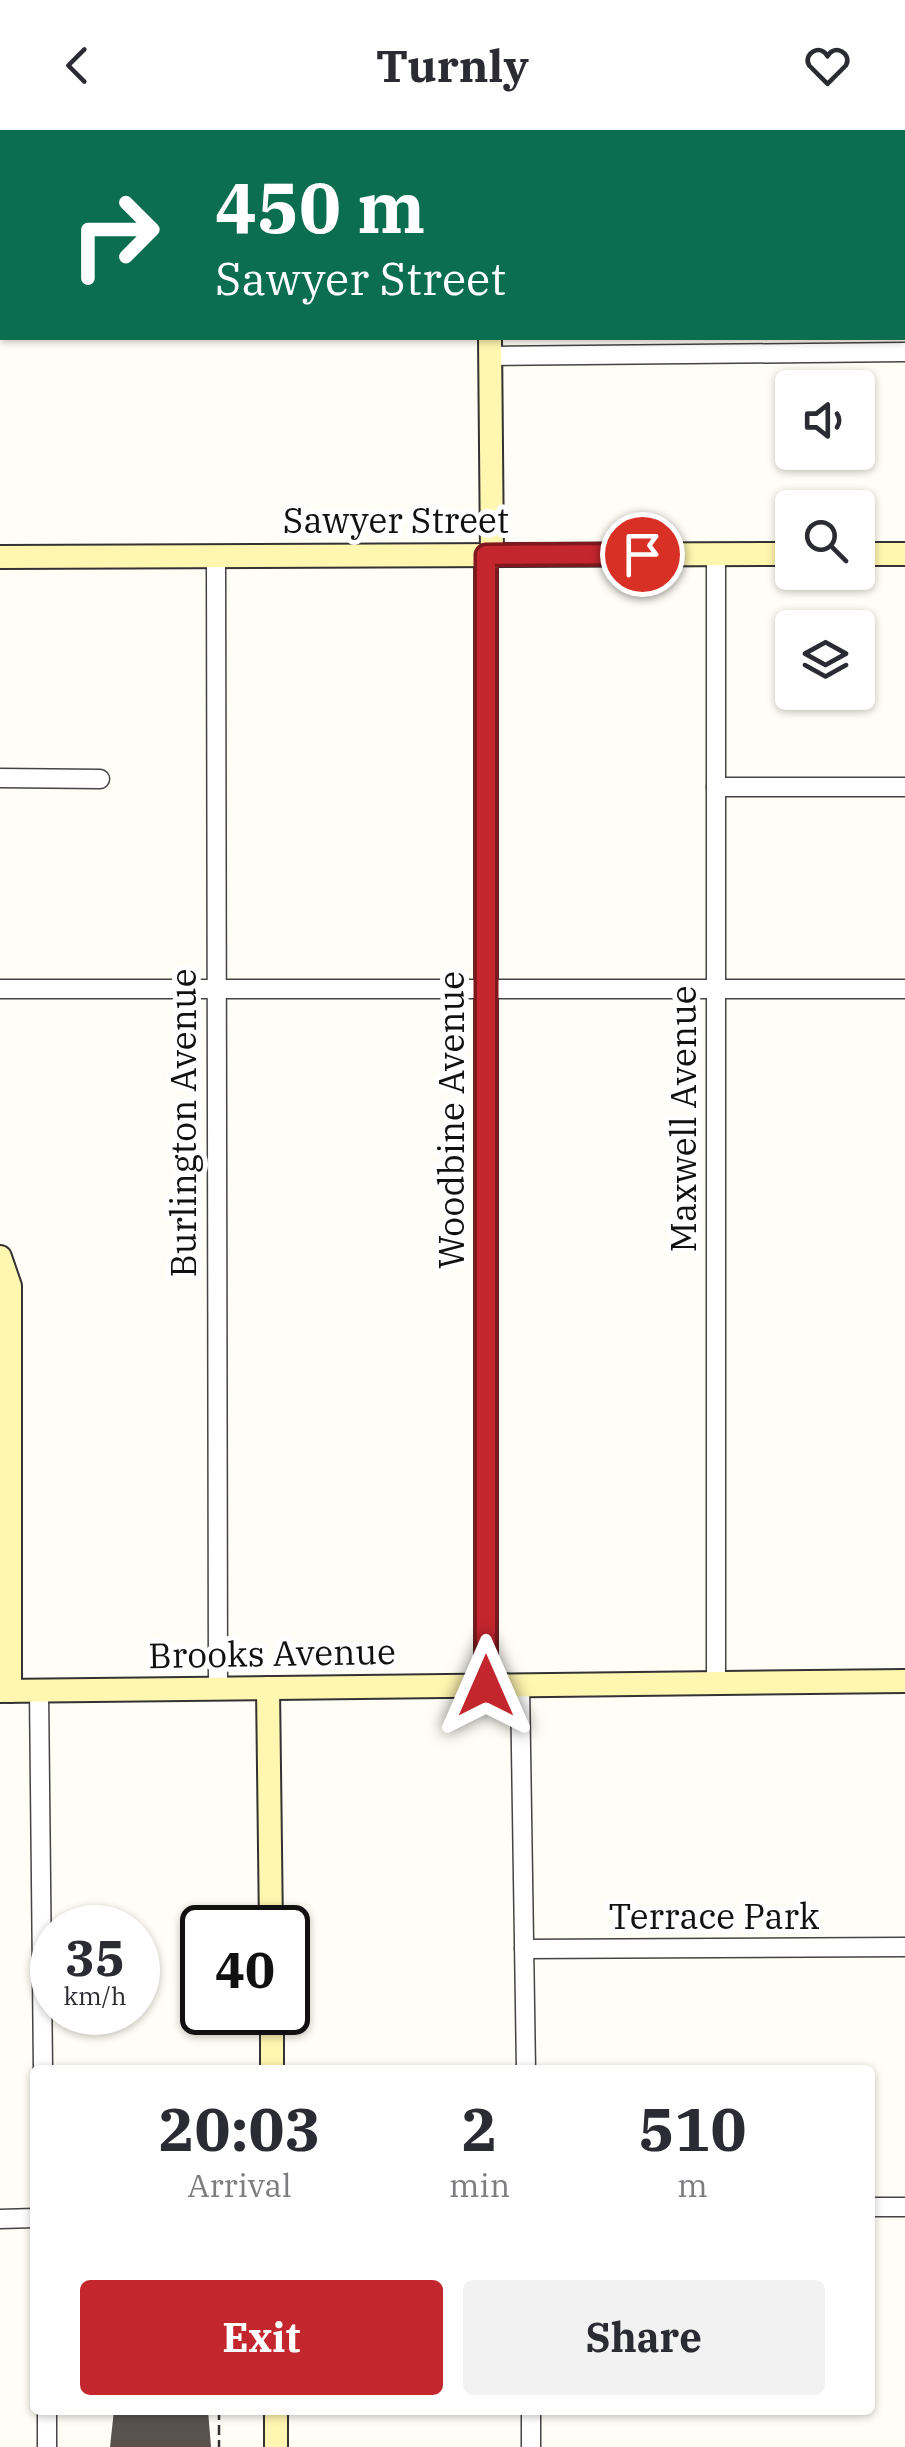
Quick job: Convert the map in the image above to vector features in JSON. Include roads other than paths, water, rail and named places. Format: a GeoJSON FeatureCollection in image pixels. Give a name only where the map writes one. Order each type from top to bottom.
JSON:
{"type":"FeatureCollection","features":[{"type":"Feature","properties":{"kind":"street"},"geometry":{"type":"LineString","coordinates":[[490,347],[905,352]]}},
{"type":"Feature","properties":{"kind":"street","name":"Woodbine Avenue"},"geometry":{"type":"LineString","coordinates":[[486,1686],[490,347]]}},
{"type":"Feature","properties":{"kind":"street","name":"Maxwell Avenue"},"geometry":{"type":"LineString","coordinates":[[716,554],[716,1683]]}},
{"type":"Feature","properties":{"kind":"street","name":"Sawyer Street"},"geometry":{"type":"LineString","coordinates":[[0,557],[775,554]]}},
{"type":"Feature","properties":{"kind":"street"},"geometry":{"type":"LineString","coordinates":[[875,554],[905,554]]}},
{"type":"Feature","properties":{"kind":"street","name":"Burlington Avenue"},"geometry":{"type":"LineString","coordinates":[[216,556],[218,1689]]}},
{"type":"Feature","properties":{"kind":"street"},"geometry":{"type":"LineString","coordinates":[[0,778],[100,779]]}},
{"type":"Feature","properties":{"kind":"street"},"geometry":{"type":"LineString","coordinates":[[716,786],[905,787]]}},
{"type":"Feature","properties":{"kind":"street"},"geometry":{"type":"LineString","coordinates":[[0,989],[905,989]]}},
{"type":"Feature","properties":{"kind":"street"},"geometry":{"type":"LineString","coordinates":[[0,1257],[10,1286],[5,1691]]}},
{"type":"Feature","properties":{"kind":"street","name":"Brooks Avenue"},"geometry":{"type":"LineString","coordinates":[[5,1691],[905,1681]]}},
{"type":"Feature","properties":{"kind":"street"},"geometry":{"type":"LineString","coordinates":[[520,1685],[526,2065]]}},
{"type":"Feature","properties":{"kind":"street"},"geometry":{"type":"LineString","coordinates":[[268,1688],[271,1905]]}},
{"type":"Feature","properties":{"kind":"street"},"geometry":{"type":"LineString","coordinates":[[39,1691],[43,2065]]}},
{"type":"Feature","properties":{"kind":"street","name":"Terrace Park"},"geometry":{"type":"LineString","coordinates":[[524,1950],[905,1947]]}},
{"type":"Feature","properties":{"kind":"street"},"geometry":{"type":"LineString","coordinates":[[272,2035],[272,2065]]}},
{"type":"Feature","properties":{"kind":"street"},"geometry":{"type":"LineString","coordinates":[[875,2208],[905,2207]]}},
{"type":"Feature","properties":{"kind":"street"},"geometry":{"type":"LineString","coordinates":[[0,2219],[30,2218]]}},
{"type":"Feature","properties":{"kind":"street"},"geometry":{"type":"LineString","coordinates":[[47,2415],[48,2447]]}},
{"type":"Feature","properties":{"kind":"street"},"geometry":{"type":"LineString","coordinates":[[276,2415],[276,2447]]}},
{"type":"Feature","properties":{"kind":"street"},"geometry":{"type":"LineString","coordinates":[[531,2415],[531,2447]]}}]}
